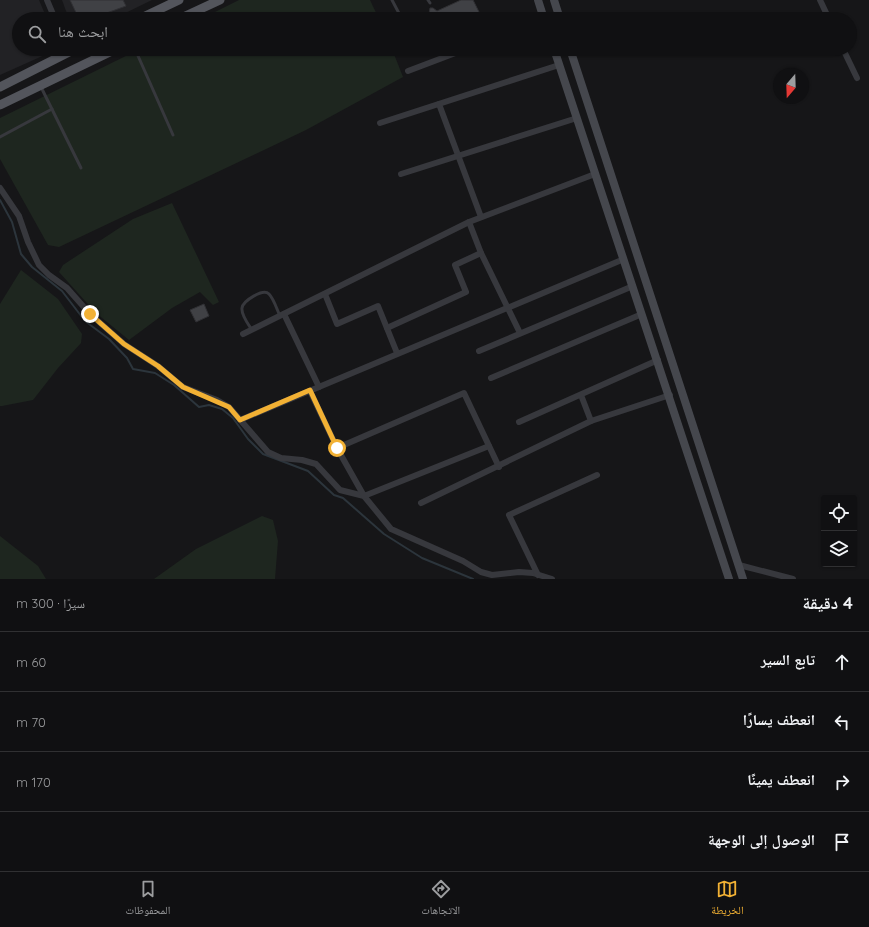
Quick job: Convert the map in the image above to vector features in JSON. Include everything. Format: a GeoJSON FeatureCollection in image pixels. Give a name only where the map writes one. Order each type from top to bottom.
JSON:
{"type":"FeatureCollection","features":[{"type":"Feature","properties":{"kind":"main road"},"geometry":{"type":"LineString","coordinates":[[154,12],[179,0]]}},
{"type":"Feature","properties":{"kind":"main road"},"geometry":{"type":"LineString","coordinates":[[194,12],[220,0]]}},
{"type":"Feature","properties":{"kind":"main road"},"geometry":{"type":"LineString","coordinates":[[538,0],[542,12]]}},
{"type":"Feature","properties":{"kind":"main road"},"geometry":{"type":"LineString","coordinates":[[554,0],[558,12]]}},
{"type":"Feature","properties":{"kind":"main road"},"geometry":{"type":"LineString","coordinates":[[0,87],[59,56]]}},
{"type":"Feature","properties":{"kind":"main road"},"geometry":{"type":"LineString","coordinates":[[0,105],[102,56]]}},
{"type":"Feature","properties":{"kind":"main road"},"geometry":{"type":"LineString","coordinates":[[556,56],[730,579]]}},
{"type":"Feature","properties":{"kind":"main road"},"geometry":{"type":"LineString","coordinates":[[558,61],[564,56]]}},
{"type":"Feature","properties":{"kind":"main road"},"geometry":{"type":"LineString","coordinates":[[573,56],[743,579]]}},
{"type":"Feature","properties":{"kind":"main road"},"geometry":{"type":"LineString","coordinates":[[661,369],[669,372],[674,365]]}},
{"type":"Feature","properties":{"kind":"main road"},"geometry":{"type":"LineString","coordinates":[[669,392],[672,384],[680,386]]}},
{"type":"Feature","properties":{"kind":"street"},"geometry":{"type":"LineString","coordinates":[[47,0],[52,12]]}},
{"type":"Feature","properties":{"kind":"street"},"geometry":{"type":"LineString","coordinates":[[820,0],[826,12]]}},
{"type":"Feature","properties":{"kind":"street"},"geometry":{"type":"LineString","coordinates":[[408,71],[448,56]]}},
{"type":"Feature","properties":{"kind":"street"},"geometry":{"type":"LineString","coordinates":[[846,56],[857,78]]}},
{"type":"Feature","properties":{"kind":"street"},"geometry":{"type":"LineString","coordinates":[[380,123],[439,104],[558,61]]}},
{"type":"Feature","properties":{"kind":"street"},"geometry":{"type":"LineString","coordinates":[[439,104],[481,217]]}},
{"type":"Feature","properties":{"kind":"street"},"geometry":{"type":"LineString","coordinates":[[401,174],[458,154],[577,118]]}},
{"type":"Feature","properties":{"kind":"street"},"geometry":{"type":"LineString","coordinates":[[243,334],[469,222],[595,174]]}},
{"type":"Feature","properties":{"kind":"street"},"geometry":{"type":"LineString","coordinates":[[0,188],[19,216],[28,242],[39,265],[67,288],[90,314],[124,344],[158,366],[183,387],[229,407],[268,452],[281,458],[302,460],[316,464],[340,490],[364,496],[489,446]]}},
{"type":"Feature","properties":{"kind":"street"},"geometry":{"type":"LineString","coordinates":[[469,222],[481,253],[520,333]]}},
{"type":"Feature","properties":{"kind":"street"},"geometry":{"type":"LineString","coordinates":[[386,328],[466,292],[455,264],[481,253]]}},
{"type":"Feature","properties":{"kind":"street"},"geometry":{"type":"LineString","coordinates":[[240,420],[508,306],[624,259]]}},
{"type":"Feature","properties":{"kind":"street"},"geometry":{"type":"LineString","coordinates":[[479,350],[633,286]]}},
{"type":"Feature","properties":{"kind":"street"},"geometry":{"type":"LineString","coordinates":[[325,294],[337,324],[378,306],[397,353]]}},
{"type":"Feature","properties":{"kind":"street"},"geometry":{"type":"LineString","coordinates":[[492,378],[642,314]]}},
{"type":"Feature","properties":{"kind":"street"},"geometry":{"type":"LineString","coordinates":[[282,315],[319,387]]}},
{"type":"Feature","properties":{"kind":"street"},"geometry":{"type":"LineString","coordinates":[[519,422],[658,360]]}},
{"type":"Feature","properties":{"kind":"street"},"geometry":{"type":"LineString","coordinates":[[310,390],[337,448],[364,496],[391,529],[463,561],[481,572],[492,575],[519,572],[552,579]]}},
{"type":"Feature","properties":{"kind":"street"},"geometry":{"type":"LineString","coordinates":[[421,503],[499,467],[591,421],[669,392]]}},
{"type":"Feature","properties":{"kind":"street"},"geometry":{"type":"LineString","coordinates":[[337,448],[464,393],[499,467]]}},
{"type":"Feature","properties":{"kind":"street"},"geometry":{"type":"LineString","coordinates":[[581,395],[591,421]]}},
{"type":"Feature","properties":{"kind":"street"},"geometry":{"type":"LineString","coordinates":[[538,575],[508,515],[597,475]]}},
{"type":"Feature","properties":{"kind":"street"},"geometry":{"type":"LineString","coordinates":[[739,565],[793,579]]}},
{"type":"Feature","properties":{"kind":"lane"},"geometry":{"type":"LineString","coordinates":[[392,0],[398,12]]}},
{"type":"Feature","properties":{"kind":"lane"},"geometry":{"type":"LineString","coordinates":[[138,56],[173,134]]}},
{"type":"Feature","properties":{"kind":"lane"},"geometry":{"type":"LineString","coordinates":[[40,86],[81,168]]}},
{"type":"Feature","properties":{"kind":"lane"},"geometry":{"type":"LineString","coordinates":[[0,137],[52,109]]}},
{"type":"Feature","properties":{"kind":"lane"},"geometry":{"type":"LineString","coordinates":[[252,330],[242,312],[242,307],[243,303],[261,293],[266,292],[270,295],[282,315]]}},
{"type":"Feature","properties":{"kind":"shaded area"},"geometry":{"type":"Polygon","coordinates":[[[0,0],[39,0],[44,12],[12,12],[12,56],[42,56],[0,75],[0,0]]]}},
{"type":"Feature","properties":{"kind":"shaded area"},"geometry":{"type":"Polygon","coordinates":[[[62,0],[152,0],[127,12],[66,12],[62,0]]]}},
{"type":"Feature","properties":{"kind":"shaded area"},"geometry":{"type":"Polygon","coordinates":[[[239,0],[370,0],[376,12],[215,12],[239,0]]]}},
{"type":"Feature","properties":{"kind":"shaded area"},"geometry":{"type":"Polygon","coordinates":[[[126,56],[395,56],[403,77],[306,130],[59,247],[48,245],[0,159],[0,118],[126,56]]]}},
{"type":"Feature","properties":{"kind":"shaded area"},"geometry":{"type":"Polygon","coordinates":[[[172,203],[219,302],[213,305],[200,292],[172,308],[129,340],[96,313],[59,272],[63,265],[133,219],[172,203]]]}},
{"type":"Feature","properties":{"kind":"shaded area"},"geometry":{"type":"Polygon","coordinates":[[[21,270],[58,299],[82,334],[81,343],[58,368],[33,400],[0,406],[0,304],[21,270]]]}},
{"type":"Feature","properties":{"kind":"shaded area"},"geometry":{"type":"Polygon","coordinates":[[[262,516],[273,520],[278,541],[275,579],[154,579],[196,549],[262,516]]]}},
{"type":"Feature","properties":{"kind":"shaded area"},"geometry":{"type":"Polygon","coordinates":[[[0,536],[38,566],[46,579],[0,579],[0,536]]]}},
{"type":"Feature","properties":{"kind":"building"},"geometry":{"type":"Polygon","coordinates":[[[70,0],[123,0],[126,6],[109,12],[76,12],[70,0]]]}},
{"type":"Feature","properties":{"kind":"building"},"geometry":{"type":"Polygon","coordinates":[[[461,0],[473,0],[479,12],[429,12],[430,8],[437,11],[461,0]]]}},
{"type":"Feature","properties":{"kind":"building"},"geometry":{"type":"Polygon","coordinates":[[[204,304],[209,316],[196,322],[190,310],[204,304]]]}},
{"type":"Feature","properties":{"kind":"waterway"},"geometry":{"type":"LineString","coordinates":[[0,200],[12,222],[21,254],[32,267],[62,291],[85,321],[109,339],[127,358],[133,369],[155,373],[174,385],[199,407],[209,405],[222,409],[233,418],[248,439],[263,454],[308,471],[334,495],[343,498],[384,534],[422,558],[473,579]]}},
{"type":"Feature","properties":{"kind":"route"},"geometry":{"type":"LineString","coordinates":[[90,314],[124,344],[158,366],[183,387],[190,391],[217,400],[229,407],[240,420],[310,390],[337,448]]}}]}
